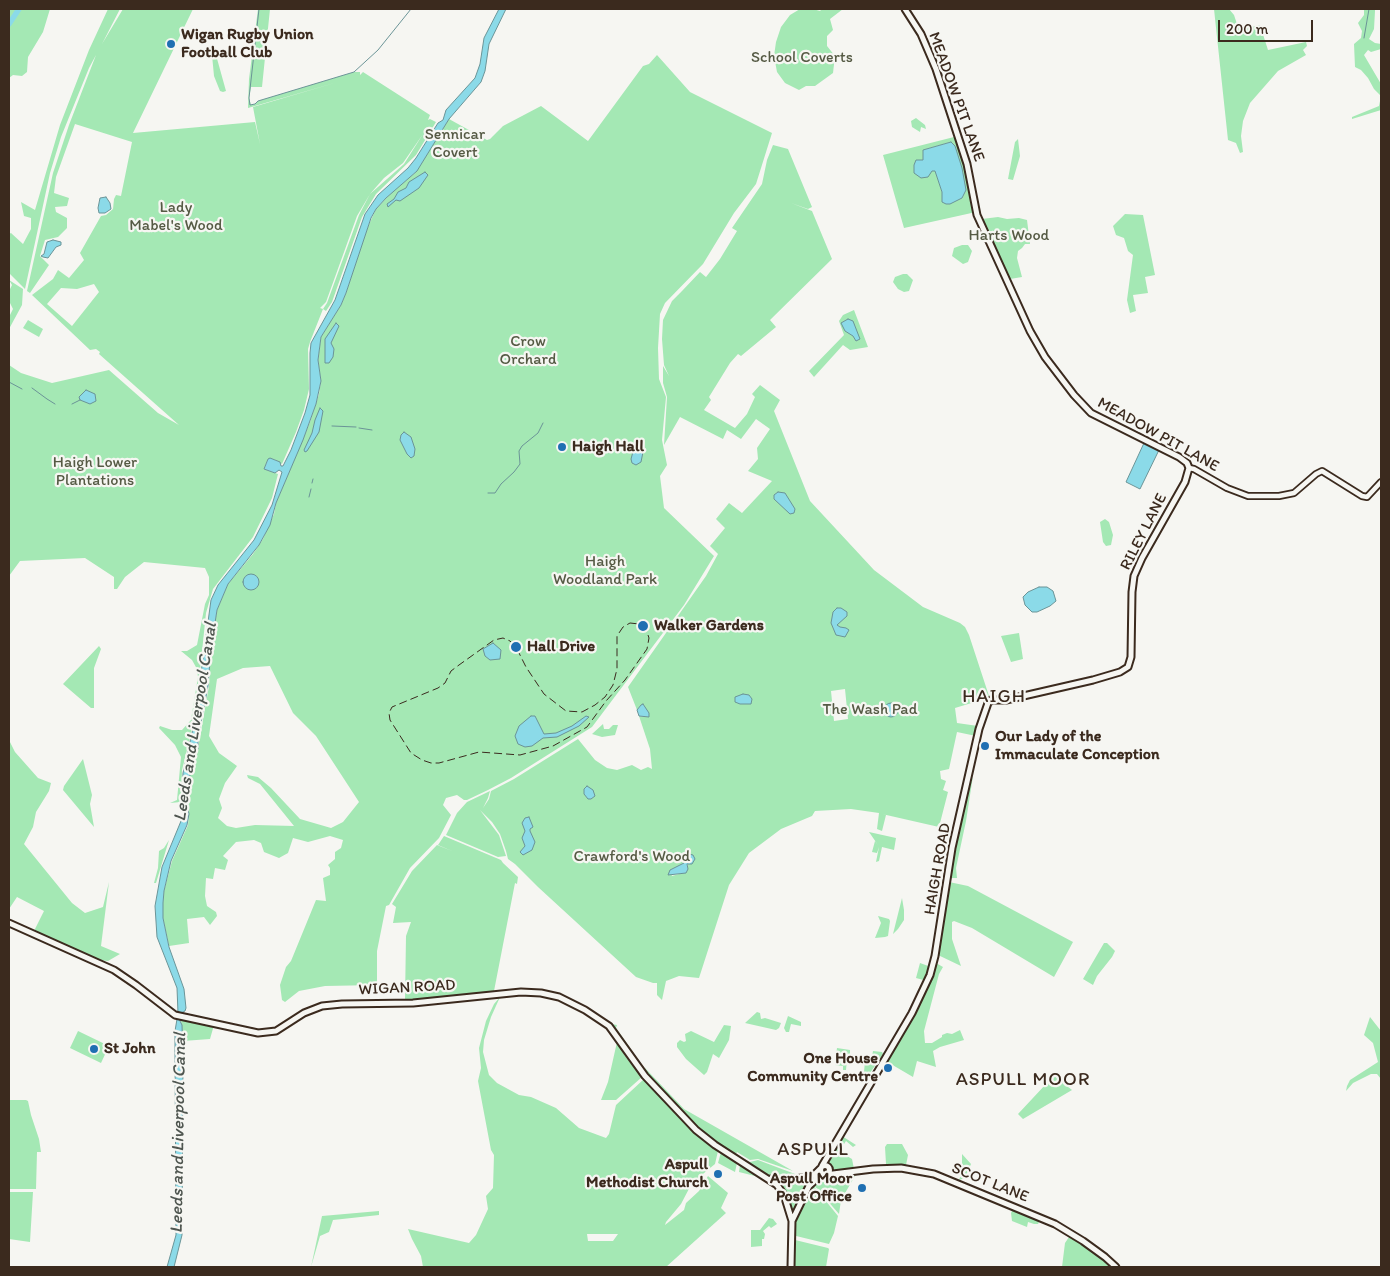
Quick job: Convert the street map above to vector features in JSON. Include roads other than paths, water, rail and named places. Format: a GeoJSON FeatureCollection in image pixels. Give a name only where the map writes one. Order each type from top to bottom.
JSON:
{"type":"FeatureCollection","features":[{"type":"Feature","properties":{"kind":"main road","name":"MEADOW PIT LANE"},"geometry":{"type":"LineString","coordinates":[[905,9],[928,49],[939,76],[970,174],[977,215],[1030,331],[1045,357],[1091,414],[1179,457],[1187,463],[1189,468]]}},
{"type":"Feature","properties":{"kind":"main road","name":"RILEY LANE"},"geometry":{"type":"LineString","coordinates":[[1126,669],[1131,657],[1134,576],[1187,477],[1189,468]]}},
{"type":"Feature","properties":{"kind":"main road","name":"HAIGH ROAD"},"geometry":{"type":"LineString","coordinates":[[825,1167],[827,1158],[912,1013],[930,975],[935,956],[952,848],[980,729],[989,701],[999,701],[1062,688],[1112,675],[1126,669]]}},
{"type":"Feature","properties":{"kind":"main road","name":"WIGAN ROAD"},"geometry":{"type":"LineString","coordinates":[[9,922],[114,970],[175,1015],[264,1033],[276,1031],[304,1013],[322,1006],[396,1004],[522,992],[541,993],[559,997],[609,1026],[645,1076],[691,1125],[715,1145],[768,1178],[782,1190]]}},
{"type":"Feature","properties":{"kind":"main road","name":"WIGAN ROAD"},"geometry":{"type":"LineString","coordinates":[[768,1178],[784,1180],[802,1178],[814,1175],[825,1167]]}},
{"type":"Feature","properties":{"kind":"main road"},"geometry":{"type":"LineString","coordinates":[[792,1221],[809,1186],[824,1174],[820,1172],[825,1167],[839,1174]]}},
{"type":"Feature","properties":{"kind":"main road","name":"SCOT LANE"},"geometry":{"type":"LineString","coordinates":[[824,1174],[901,1168],[934,1174],[1055,1224],[1084,1241],[1116,1267]]}},
{"type":"Feature","properties":{"kind":"main road"},"geometry":{"type":"LineString","coordinates":[[802,1178],[808,1181],[809,1186]]}},
{"type":"Feature","properties":{"kind":"main road"},"geometry":{"type":"LineString","coordinates":[[784,1180],[781,1184],[782,1190],[792,1221],[791,1267]]}},
{"type":"Feature","properties":{"kind":"main road"},"geometry":{"type":"LineString","coordinates":[[789,1207],[792,1209],[799,1207]]}},
{"type":"Feature","properties":{"kind":"street","name":"MEADOW PIT LANE"},"geometry":{"type":"LineString","coordinates":[[1189,468],[1248,496],[1279,496],[1294,493],[1322,471],[1362,496],[1367,497],[1381,482]]}},
{"type":"Feature","properties":{"kind":"water","name":"Leeds and Liverpool Canal"},"geometry":{"type":"Polygon","coordinates":[[[499,9],[506,9],[489,44],[485,71],[481,82],[449,119],[417,171],[386,198],[371,218],[341,305],[321,337],[318,360],[321,381],[316,404],[276,503],[270,525],[259,545],[228,584],[217,610],[198,748],[190,772],[187,825],[171,861],[163,903],[163,918],[169,947],[184,989],[186,1008],[181,1013],[180,1021],[182,1025],[183,1058],[182,1235],[174,1267],[167,1267],[176,1235],[175,1031],[178,1013],[177,988],[157,937],[155,906],[162,867],[181,821],[184,807],[182,794],[183,773],[194,724],[211,600],[218,585],[254,540],[272,505],[282,472],[279,470],[275,473],[264,469],[270,458],[280,462],[281,466],[283,466],[291,450],[310,395],[311,343],[335,300],[365,214],[378,195],[408,168],[438,123],[443,120],[446,110],[475,78],[480,64],[484,38],[499,9]]]}},
{"type":"Feature","properties":{"kind":"water"},"geometry":{"type":"Polygon","coordinates":[[[951,142],[955,146],[962,168],[966,190],[962,198],[946,204],[942,202],[942,192],[935,171],[932,171],[928,177],[921,178],[914,173],[914,165],[916,160],[923,160],[923,150],[951,142]]]}},
{"type":"Feature","properties":{"kind":"water"},"geometry":{"type":"Polygon","coordinates":[[[425,172],[428,175],[419,188],[400,201],[396,200],[388,207],[387,204],[394,199],[398,192],[406,188],[409,182],[425,172]]]}},
{"type":"Feature","properties":{"kind":"water"},"geometry":{"type":"Polygon","coordinates":[[[106,197],[111,209],[105,213],[99,213],[100,198],[106,197]]]}},
{"type":"Feature","properties":{"kind":"water"},"geometry":{"type":"Polygon","coordinates":[[[53,240],[61,242],[61,245],[56,247],[48,258],[41,256],[44,254],[47,242],[53,240]]]}},
{"type":"Feature","properties":{"kind":"water"},"geometry":{"type":"Polygon","coordinates":[[[848,319],[853,321],[860,339],[856,341],[853,336],[845,331],[841,323],[848,319]]]}},
{"type":"Feature","properties":{"kind":"water"},"geometry":{"type":"Polygon","coordinates":[[[336,323],[339,326],[331,343],[334,349],[333,357],[329,363],[325,363],[325,339],[336,323]]]}},
{"type":"Feature","properties":{"kind":"water"},"geometry":{"type":"Polygon","coordinates":[[[86,390],[95,394],[96,401],[90,404],[80,400],[79,397],[86,390]]]}},
{"type":"Feature","properties":{"kind":"water"},"geometry":{"type":"Polygon","coordinates":[[[320,408],[323,411],[319,432],[305,452],[304,450],[320,408]]]}},
{"type":"Feature","properties":{"kind":"water"},"geometry":{"type":"Polygon","coordinates":[[[404,432],[411,437],[415,449],[414,456],[411,458],[400,440],[404,432]]]}},
{"type":"Feature","properties":{"kind":"water"},"geometry":{"type":"Polygon","coordinates":[[[1144,443],[1159,450],[1140,489],[1126,482],[1144,443]]]}},
{"type":"Feature","properties":{"kind":"water"},"geometry":{"type":"Polygon","coordinates":[[[637,445],[642,447],[643,452],[641,462],[636,465],[632,463],[631,459],[634,448],[637,445]]]}},
{"type":"Feature","properties":{"kind":"water"},"geometry":{"type":"Polygon","coordinates":[[[778,492],[785,493],[795,509],[794,513],[790,514],[774,499],[774,495],[778,492]]]}},
{"type":"Feature","properties":{"kind":"water"},"geometry":{"type":"Polygon","coordinates":[[[251,574],[257,576],[259,582],[257,588],[251,590],[245,588],[243,582],[245,576],[251,574]]]}},
{"type":"Feature","properties":{"kind":"water"},"geometry":{"type":"Polygon","coordinates":[[[1039,587],[1047,587],[1053,591],[1056,601],[1037,612],[1032,612],[1025,605],[1023,597],[1028,592],[1039,587]]]}},
{"type":"Feature","properties":{"kind":"water"},"geometry":{"type":"Polygon","coordinates":[[[837,608],[847,612],[847,616],[837,625],[849,630],[845,637],[836,635],[831,623],[833,612],[837,608]]]}},
{"type":"Feature","properties":{"kind":"water"},"geometry":{"type":"Polygon","coordinates":[[[493,643],[501,650],[500,659],[490,660],[485,656],[483,649],[493,643]]]}},
{"type":"Feature","properties":{"kind":"water"},"geometry":{"type":"Polygon","coordinates":[[[743,694],[749,695],[752,699],[751,704],[735,702],[735,697],[743,694]]]}},
{"type":"Feature","properties":{"kind":"water"},"geometry":{"type":"Polygon","coordinates":[[[888,703],[894,703],[898,710],[894,717],[888,717],[884,713],[884,707],[888,703]]]}},
{"type":"Feature","properties":{"kind":"water"},"geometry":{"type":"Polygon","coordinates":[[[643,704],[649,713],[649,717],[639,716],[637,710],[643,704]]]}},
{"type":"Feature","properties":{"kind":"water"},"geometry":{"type":"Polygon","coordinates":[[[531,716],[535,716],[544,734],[556,733],[572,726],[586,716],[589,717],[579,726],[557,737],[543,738],[532,746],[525,747],[518,744],[515,736],[519,726],[531,716]]]}},
{"type":"Feature","properties":{"kind":"water"},"geometry":{"type":"Polygon","coordinates":[[[587,786],[593,790],[595,796],[591,799],[588,799],[584,794],[584,789],[587,786]]]}},
{"type":"Feature","properties":{"kind":"water"},"geometry":{"type":"Polygon","coordinates":[[[529,817],[533,827],[530,831],[535,842],[532,850],[523,855],[520,852],[525,846],[522,838],[525,831],[522,823],[525,818],[529,817]]]}},
{"type":"Feature","properties":{"kind":"water"},"geometry":{"type":"Polygon","coordinates":[[[693,855],[695,859],[692,864],[687,864],[688,869],[686,873],[668,875],[670,870],[684,863],[684,856],[693,855]]]}},
{"type":"Feature","properties":{"kind":"waterway"},"geometry":{"type":"LineString","coordinates":[[9,24],[19,9]]}},
{"type":"Feature","properties":{"kind":"waterway"},"geometry":{"type":"LineString","coordinates":[[259,9],[249,98],[250,105],[354,72],[378,50],[411,9]]}},
{"type":"Feature","properties":{"kind":"waterway"},"geometry":{"type":"LineString","coordinates":[[1364,38],[1369,9]]}},
{"type":"Feature","properties":{"kind":"waterway"},"geometry":{"type":"LineString","coordinates":[[9,382],[22,389]]}},
{"type":"Feature","properties":{"kind":"waterway"},"geometry":{"type":"LineString","coordinates":[[32,388],[55,404]]}},
{"type":"Feature","properties":{"kind":"waterway"},"geometry":{"type":"LineString","coordinates":[[72,404],[80,400]]}},
{"type":"Feature","properties":{"kind":"waterway"},"geometry":{"type":"LineString","coordinates":[[488,493],[495,493],[501,484],[514,472],[520,464],[519,451],[522,446],[538,433],[543,423]]}},
{"type":"Feature","properties":{"kind":"waterway"},"geometry":{"type":"LineString","coordinates":[[332,426],[356,427]]}},
{"type":"Feature","properties":{"kind":"waterway"},"geometry":{"type":"LineString","coordinates":[[359,428],[372,430]]}},
{"type":"Feature","properties":{"kind":"waterway"},"geometry":{"type":"LineString","coordinates":[[312,483],[313,479]]}},
{"type":"Feature","properties":{"kind":"waterway"},"geometry":{"type":"LineString","coordinates":[[309,497],[311,489]]}},
{"type":"Feature","properties":{"kind":"railway"},"geometry":{"type":"LineString","coordinates":[[630,623],[639,624],[646,629],[649,638],[647,649],[587,727],[553,746],[520,755],[479,752],[439,763],[431,763],[411,753],[390,720],[389,713],[392,707],[438,688],[445,683],[451,671],[494,640],[503,638],[510,641],[516,647],[526,667],[544,694],[566,711],[582,712],[605,697],[613,685],[617,669],[617,636],[623,627],[630,623]]}},
{"type":"Feature","properties":{"kind":"place","name":"Wigan Rugby Union Football Club"},"geometry":{"type":"Point","coordinates":[171,44]}},
{"type":"Feature","properties":{"kind":"place","name":"Haigh Hall"},"geometry":{"type":"Point","coordinates":[562,447]}},
{"type":"Feature","properties":{"kind":"place","name":"Walker Gardens"},"geometry":{"type":"Point","coordinates":[643,626]}},
{"type":"Feature","properties":{"kind":"place","name":"Hall Drive"},"geometry":{"type":"Point","coordinates":[516,647]}},
{"type":"Feature","properties":{"kind":"place","name":"Our Lady of the Immaculate Conception"},"geometry":{"type":"Point","coordinates":[985,746]}},
{"type":"Feature","properties":{"kind":"place","name":"St John"},"geometry":{"type":"Point","coordinates":[94,1049]}},
{"type":"Feature","properties":{"kind":"place","name":"One House Community Centre"},"geometry":{"type":"Point","coordinates":[888,1068]}},
{"type":"Feature","properties":{"kind":"place","name":"Aspull Methodist Church"},"geometry":{"type":"Point","coordinates":[718,1174]}},
{"type":"Feature","properties":{"kind":"place","name":"Aspull Moor Post Office"},"geometry":{"type":"Point","coordinates":[862,1188]}},
{"type":"Feature","properties":{"kind":"district","name":"HAIGH"},"geometry":{"type":"Point","coordinates":[994,697]}},
{"type":"Feature","properties":{"kind":"district","name":"ASPULL MOOR"},"geometry":{"type":"Point","coordinates":[1023,1080]}},
{"type":"Feature","properties":{"kind":"district","name":"ASPULL"},"geometry":{"type":"Point","coordinates":[813,1150]}},
{"type":"Feature","properties":{"kind":"park label","name":"School Coverts"},"geometry":{"type":"Point","coordinates":[802,58]}},
{"type":"Feature","properties":{"kind":"park label","name":"Sennicar Covert"},"geometry":{"type":"Point","coordinates":[455,144]}},
{"type":"Feature","properties":{"kind":"park label","name":"Lady Mabel's Wood"},"geometry":{"type":"Point","coordinates":[176,217]}},
{"type":"Feature","properties":{"kind":"park label","name":"Harts Wood"},"geometry":{"type":"Point","coordinates":[1009,236]}},
{"type":"Feature","properties":{"kind":"park label","name":"Crow Orchard"},"geometry":{"type":"Point","coordinates":[528,351]}},
{"type":"Feature","properties":{"kind":"park label","name":"Haigh Lower Plantations"},"geometry":{"type":"Point","coordinates":[95,472]}},
{"type":"Feature","properties":{"kind":"park label","name":"Haigh Woodland Park"},"geometry":{"type":"Point","coordinates":[605,571]}},
{"type":"Feature","properties":{"kind":"park label","name":"The Wash Pad"},"geometry":{"type":"Point","coordinates":[870,710]}},
{"type":"Feature","properties":{"kind":"park label","name":"Crawford's Wood"},"geometry":{"type":"Point","coordinates":[632,857]}}]}
